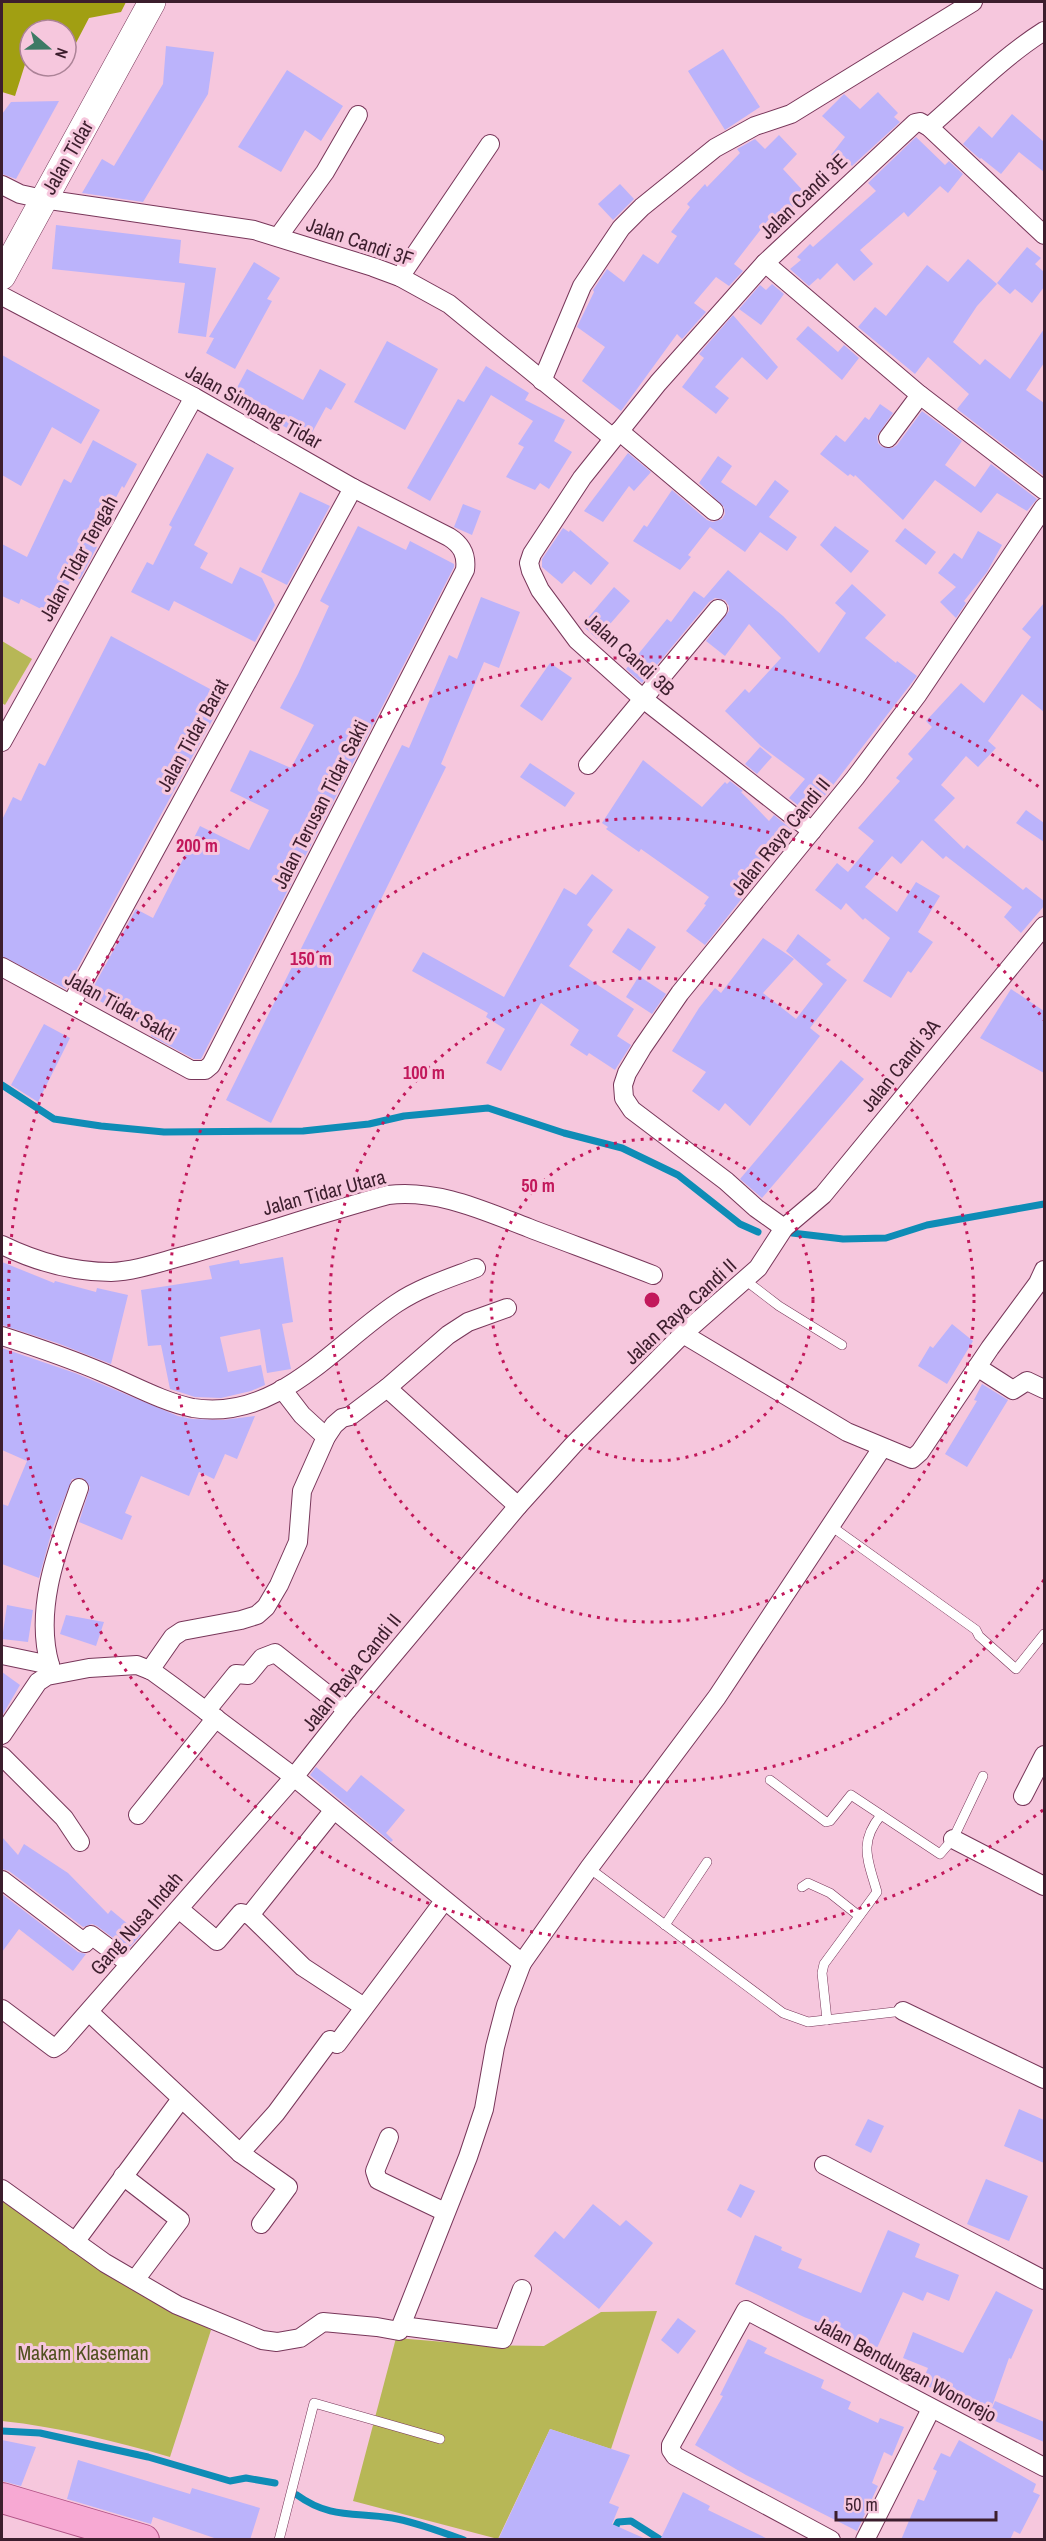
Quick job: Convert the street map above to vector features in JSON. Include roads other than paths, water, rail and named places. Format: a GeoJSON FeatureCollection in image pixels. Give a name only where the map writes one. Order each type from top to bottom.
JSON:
{"type":"FeatureCollection","features":[{"type":"Feature","properties":{"kind":"main road","name":"Jalan Tidar"},"geometry":{"type":"LineString","coordinates":[[2,276],[152,2]]}},
{"type":"Feature","properties":{"kind":"main road"},"geometry":{"type":"LineString","coordinates":[[2,2499],[144,2540]]}},
{"type":"Feature","properties":{"kind":"street"},"geometry":{"type":"LineString","coordinates":[[542,381],[582,286],[621,228],[642,207],[715,148],[755,126],[791,114],[973,2]]}},
{"type":"Feature","properties":{"kind":"street"},"geometry":{"type":"LineString","coordinates":[[1044,31],[1016,49],[1005,62],[929,127],[1044,236]]}},
{"type":"Feature","properties":{"kind":"street"},"geometry":{"type":"LineString","coordinates":[[278,237],[325,172],[358,115]]}},
{"type":"Feature","properties":{"kind":"street","name":"Jalan Candi 3E"},"geometry":{"type":"LineString","coordinates":[[616,435],[658,383],[765,263],[907,130],[918,122],[929,127]]}},
{"type":"Feature","properties":{"kind":"street"},"geometry":{"type":"LineString","coordinates":[[400,277],[490,144]]}},
{"type":"Feature","properties":{"kind":"street","name":"Jalan Candi 3F"},"geometry":{"type":"LineString","coordinates":[[2,185],[20,194],[43,199],[254,230],[400,277],[449,304],[542,381],[714,511]]}},
{"type":"Feature","properties":{"kind":"street"},"geometry":{"type":"LineString","coordinates":[[765,263],[920,395],[1044,490]]}},
{"type":"Feature","properties":{"kind":"street","name":"Jalan Simpang Tidar"},"geometry":{"type":"LineString","coordinates":[[2,296],[194,397],[353,488],[457,542],[465,554],[465,570]]}},
{"type":"Feature","properties":{"kind":"street"},"geometry":{"type":"LineString","coordinates":[[888,438],[920,395]]}},
{"type":"Feature","properties":{"kind":"street","name":"Jalan Tidar Tengah"},"geometry":{"type":"LineString","coordinates":[[2,742],[194,397]]}},
{"type":"Feature","properties":{"kind":"street","name":"Jalan Candi 3B"},"geometry":{"type":"LineString","coordinates":[[616,435],[538,543],[529,563],[540,590],[577,640],[642,698],[812,831]]}},
{"type":"Feature","properties":{"kind":"street","name":"Jalan Tidar Barat"},"geometry":{"type":"LineString","coordinates":[[71,1004],[353,488]]}},
{"type":"Feature","properties":{"kind":"street","name":"Jalan Raya Candi II"},"geometry":{"type":"LineString","coordinates":[[294,1778],[347,1710],[518,1506],[573,1445],[683,1334],[752,1274],[784,1228],[632,1110],[624,1098],[623,1085],[632,1064],[680,993],[812,831],[918,694],[1044,507]]}},
{"type":"Feature","properties":{"kind":"street","name":"Jalan Terusan Tidar Sakti"},"geometry":{"type":"LineString","coordinates":[[216,1057],[465,570]]}},
{"type":"Feature","properties":{"kind":"street"},"geometry":{"type":"LineString","coordinates":[[588,765],[718,609]]}},
{"type":"Feature","properties":{"kind":"street","name":"Jalan Candi 3A"},"geometry":{"type":"LineString","coordinates":[[784,1228],[823,1195],[1044,926]]}},
{"type":"Feature","properties":{"kind":"street","name":"Jalan Tidar Sakti"},"geometry":{"type":"LineString","coordinates":[[2,967],[190,1070],[205,1070],[216,1057]]}},
{"type":"Feature","properties":{"kind":"street","name":"Jalan Tidar Utara"},"geometry":{"type":"LineString","coordinates":[[2,1245],[33,1258],[56,1264],[98,1272],[115,1272],[202,1250],[388,1195],[418,1193],[478,1209],[653,1275]]}},
{"type":"Feature","properties":{"kind":"street"},"geometry":{"type":"LineString","coordinates":[[2,1336],[84,1364],[191,1407],[219,1409],[239,1406],[282,1389],[312,1370],[396,1304],[414,1293],[476,1268]]}},
{"type":"Feature","properties":{"kind":"street"},"geometry":{"type":"LineString","coordinates":[[683,1334],[847,1432],[908,1458],[915,1456],[1038,1283],[1044,1270]]}},
{"type":"Feature","properties":{"kind":"street"},"geometry":{"type":"LineString","coordinates":[[150,1670],[173,1637],[182,1631],[241,1620],[257,1615],[266,1607],[279,1585],[298,1542],[302,1491],[326,1437],[334,1425],[387,1388],[448,1335],[468,1322],[507,1308]]}},
{"type":"Feature","properties":{"kind":"street"},"geometry":{"type":"LineString","coordinates":[[977,1367],[1013,1390],[1027,1381],[1044,1389]]}},
{"type":"Feature","properties":{"kind":"street"},"geometry":{"type":"LineString","coordinates":[[387,1388],[518,1506]]}},
{"type":"Feature","properties":{"kind":"street"},"geometry":{"type":"LineString","coordinates":[[282,1389],[302,1415],[326,1437]]}},
{"type":"Feature","properties":{"kind":"street"},"geometry":{"type":"LineString","coordinates":[[2,2189],[75,2242],[177,2305],[262,2340],[277,2342],[300,2338],[323,2322],[399,2331],[468,2157],[484,2109],[504,2014],[522,1963],[589,1868],[717,1697],[882,1448]]}},
{"type":"Feature","properties":{"kind":"street"},"geometry":{"type":"LineString","coordinates":[[2,1735],[48,1670],[44,1643],[48,1586],[79,1488]]}},
{"type":"Feature","properties":{"kind":"street"},"geometry":{"type":"LineString","coordinates":[[138,1815],[211,1715],[236,1674],[248,1675],[262,1659],[275,1653],[347,1710]]}},
{"type":"Feature","properties":{"kind":"street"},"geometry":{"type":"LineString","coordinates":[[2,1655],[48,1670],[117,1665],[137,1665],[150,1670],[294,1778],[522,1963]]}},
{"type":"Feature","properties":{"kind":"street"},"geometry":{"type":"LineString","coordinates":[[1023,1796],[1044,1755]]}},
{"type":"Feature","properties":{"kind":"street"},"geometry":{"type":"LineString","coordinates":[[2,1756],[64,1818],[80,1842]]}},
{"type":"Feature","properties":{"kind":"street","name":"Gang Nusa Indah"},"geometry":{"type":"LineString","coordinates":[[2,2009],[54,2048],[89,2012],[294,1778]]}},
{"type":"Feature","properties":{"kind":"street"},"geometry":{"type":"LineString","coordinates":[[250,1915],[333,1811]]}},
{"type":"Feature","properties":{"kind":"street"},"geometry":{"type":"LineString","coordinates":[[953,1839],[1044,1886]]}},
{"type":"Feature","properties":{"kind":"street"},"geometry":{"type":"LineString","coordinates":[[2,1880],[85,1943],[92,1935],[130,1964]]}},
{"type":"Feature","properties":{"kind":"street"},"geometry":{"type":"LineString","coordinates":[[240,2153],[276,2113],[330,2040],[337,2044],[444,1901]]}},
{"type":"Feature","properties":{"kind":"street"},"geometry":{"type":"LineString","coordinates":[[179,1909],[217,1941],[241,1913],[250,1915],[303,1966],[364,2007]]}},
{"type":"Feature","properties":{"kind":"street"},"geometry":{"type":"LineString","coordinates":[[903,2011],[1044,2079]]}},
{"type":"Feature","properties":{"kind":"street"},"geometry":{"type":"LineString","coordinates":[[89,2012],[240,2153],[288,2187],[261,2224]]}},
{"type":"Feature","properties":{"kind":"street"},"geometry":{"type":"LineString","coordinates":[[75,2242],[181,2099]]}},
{"type":"Feature","properties":{"kind":"street"},"geometry":{"type":"LineString","coordinates":[[389,2137],[375,2171],[378,2180],[445,2212]]}},
{"type":"Feature","properties":{"kind":"street"},"geometry":{"type":"LineString","coordinates":[[824,2165],[1044,2280]]}},
{"type":"Feature","properties":{"kind":"street"},"geometry":{"type":"LineString","coordinates":[[123,2176],[180,2220],[135,2280]]}},
{"type":"Feature","properties":{"kind":"street"},"geometry":{"type":"LineString","coordinates":[[402,2326],[502,2339],[522,2289]]}},
{"type":"Feature","properties":{"kind":"street","name":"Jalan Bendungan Wonorejo"},"geometry":{"type":"LineString","coordinates":[[831,2540],[675,2456],[671,2450],[671,2445],[746,2310],[1044,2467]]}},
{"type":"Feature","properties":{"kind":"street"},"geometry":{"type":"LineString","coordinates":[[865,2540],[931,2409]]}},
{"type":"Feature","properties":{"kind":"lane"},"geometry":{"type":"LineString","coordinates":[[752,1274],[779,1306],[842,1344]]}},
{"type":"Feature","properties":{"kind":"lane"},"geometry":{"type":"LineString","coordinates":[[831,1526],[976,1630],[979,1636],[1016,1669],[1044,1634]]}},
{"type":"Feature","properties":{"kind":"lane"},"geometry":{"type":"LineString","coordinates":[[770,1779],[826,1822],[830,1821],[850,1795],[940,1854],[953,1839],[983,1776]]}},
{"type":"Feature","properties":{"kind":"lane"},"geometry":{"type":"LineString","coordinates":[[827,2020],[822,1973],[824,1964],[877,1892],[865,1847],[871,1827],[881,1815]]}},
{"type":"Feature","properties":{"kind":"lane"},"geometry":{"type":"LineString","coordinates":[[665,1925],[707,1862]]}},
{"type":"Feature","properties":{"kind":"lane"},"geometry":{"type":"LineString","coordinates":[[589,1868],[783,2013],[808,2022],[903,2011]]}},
{"type":"Feature","properties":{"kind":"lane"},"geometry":{"type":"LineString","coordinates":[[802,1887],[808,1883],[830,1893],[859,1916]]}},
{"type":"Feature","properties":{"kind":"lane"},"geometry":{"type":"LineString","coordinates":[[279,2540],[314,2403],[440,2439]]}},
{"type":"Feature","properties":{"kind":"waterway"},"geometry":{"type":"LineString","coordinates":[[2,1085],[54,1119],[164,1132],[303,1131],[369,1124],[404,1116],[488,1108],[564,1133],[622,1148],[678,1175],[740,1224],[758,1232]]}},
{"type":"Feature","properties":{"kind":"waterway"},"geometry":{"type":"LineString","coordinates":[[792,1233],[843,1239],[886,1238],[927,1225],[1044,1204]]}},
{"type":"Feature","properties":{"kind":"waterway"},"geometry":{"type":"LineString","coordinates":[[2,2431],[40,2433],[148,2457],[230,2481],[246,2478],[275,2483]]}},
{"type":"Feature","properties":{"kind":"waterway"},"geometry":{"type":"LineString","coordinates":[[297,2495],[309,2503],[332,2511],[401,2520],[464,2540]]}},
{"type":"Feature","properties":{"kind":"waterway"},"geometry":{"type":"LineString","coordinates":[[613,2532],[618,2522],[631,2521],[661,2540]]}},
{"type":"Feature","properties":{"kind":"park label","name":"Makam Klaseman"},"geometry":{"type":"Point","coordinates":[83,2352]}}]}
